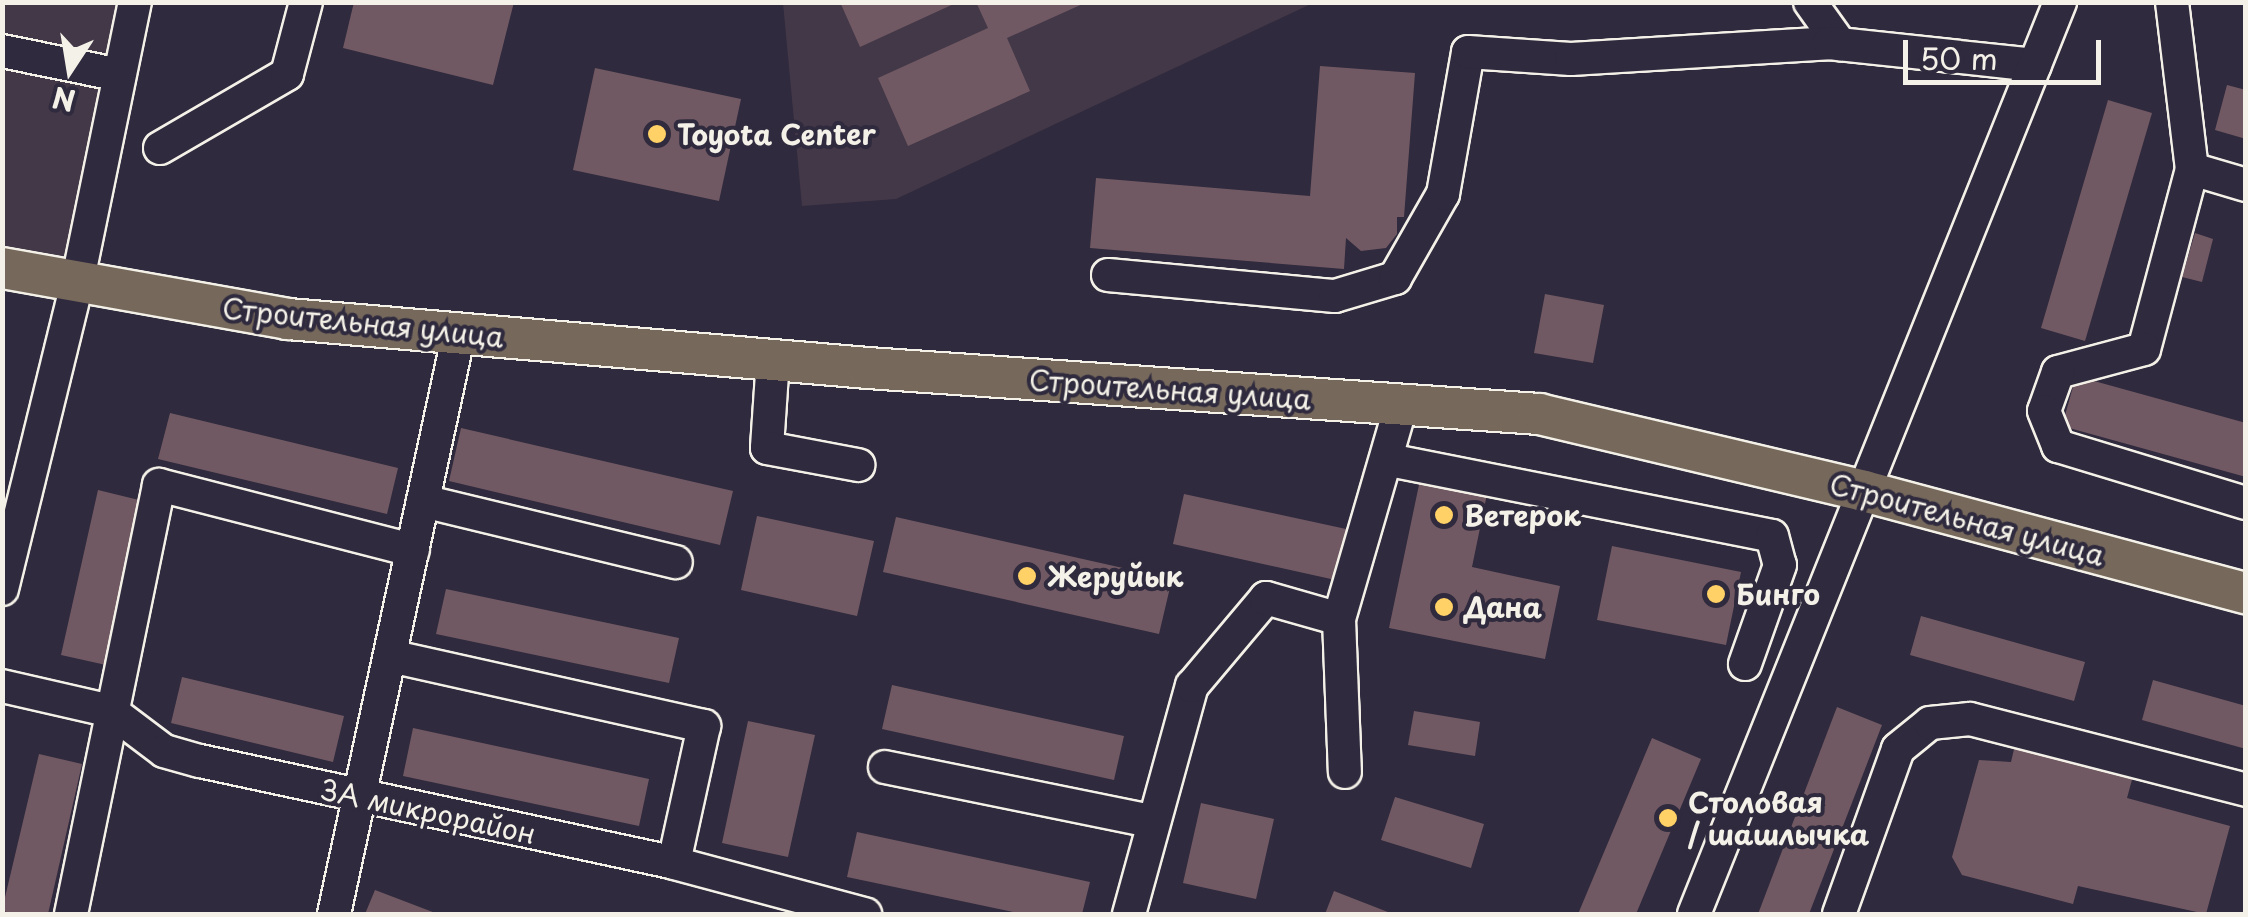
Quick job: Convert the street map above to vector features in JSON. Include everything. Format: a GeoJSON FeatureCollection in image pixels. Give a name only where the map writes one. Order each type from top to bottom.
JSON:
{"type":"FeatureCollection","features":[{"type":"Feature","properties":{"kind":"main road","name":"Строительная улица"},"geometry":{"type":"LineString","coordinates":[[2,268],[288,319],[773,359],[1540,414],[1864,491],[2246,593]]}},
{"type":"Feature","properties":{"kind":"street"},"geometry":{"type":"LineString","coordinates":[[5,569],[14,490],[77,284],[135,2]]}},
{"type":"Feature","properties":{"kind":"street"},"geometry":{"type":"LineString","coordinates":[[160,148],[287,74],[306,2]]}},
{"type":"Feature","properties":{"kind":"street"},"geometry":{"type":"LineString","coordinates":[[1810,2],[1840,44]]}},
{"type":"Feature","properties":{"kind":"street"},"geometry":{"type":"LineString","coordinates":[[1694,914],[2060,2]]}},
{"type":"Feature","properties":{"kind":"street"},"geometry":{"type":"LineString","coordinates":[[2172,2],[2192,169],[2144,349],[2058,372],[2044,411],[2058,446],[2246,503]]}},
{"type":"Feature","properties":{"kind":"street"},"geometry":{"type":"LineString","coordinates":[[1108,275],[1335,296],[1395,278],[1444,194],[1468,52],[1571,58],[1840,44],[2036,65]]}},
{"type":"Feature","properties":{"kind":"street"},"geometry":{"type":"LineString","coordinates":[[2,51],[120,76]]}},
{"type":"Feature","properties":{"kind":"street"},"geometry":{"type":"LineString","coordinates":[[2192,169],[2246,184]]}},
{"type":"Feature","properties":{"kind":"street"},"geometry":{"type":"LineString","coordinates":[[334,914],[459,333]]}},
{"type":"Feature","properties":{"kind":"street"},"geometry":{"type":"LineString","coordinates":[[773,359],[766,448],[858,466]]}},
{"type":"Feature","properties":{"kind":"street"},"geometry":{"type":"LineString","coordinates":[[1345,772],[1339,619],[1389,460],[1401,405]]}},
{"type":"Feature","properties":{"kind":"street"},"geometry":{"type":"LineString","coordinates":[[1389,460],[1772,536],[1780,564],[1745,664]]}},
{"type":"Feature","properties":{"kind":"street"},"geometry":{"type":"LineString","coordinates":[[71,914],[159,485],[412,550]]}},
{"type":"Feature","properties":{"kind":"street"},"geometry":{"type":"LineString","coordinates":[[423,501],[676,562]]}},
{"type":"Feature","properties":{"kind":"street"},"geometry":{"type":"LineString","coordinates":[[1129,914],[1150,822],[1192,686],[1266,598],[1339,619]]}},
{"type":"Feature","properties":{"kind":"street"},"geometry":{"type":"LineString","coordinates":[[390,656],[704,726],[674,863]]}},
{"type":"Feature","properties":{"kind":"street","name":"3А микрорайон"},"geometry":{"type":"LineString","coordinates":[[2,686],[111,711],[164,751],[674,863],[865,914]]}},
{"type":"Feature","properties":{"kind":"street"},"geometry":{"type":"LineString","coordinates":[[1839,914],[1898,749],[1930,723],[1970,719],[2246,790]]}},
{"type":"Feature","properties":{"kind":"street"},"geometry":{"type":"LineString","coordinates":[[885,766],[1150,822]]}},
{"type":"Feature","properties":{"kind":"shaded area"},"geometry":{"type":"Polygon","coordinates":[[[3,3],[135,3],[77,284],[3,268],[3,3]]]}},
{"type":"Feature","properties":{"kind":"shaded area"},"geometry":{"type":"Polygon","coordinates":[[[783,3],[1313,3],[896,199],[802,206],[783,3]]]}},
{"type":"Feature","properties":{"kind":"building"},"geometry":{"type":"Polygon","coordinates":[[[354,2],[514,2],[493,85],[343,48],[354,2]]]}},
{"type":"Feature","properties":{"kind":"building"},"geometry":{"type":"Polygon","coordinates":[[[840,2],[958,2],[860,47],[840,2]]]}},
{"type":"Feature","properties":{"kind":"building"},"geometry":{"type":"Polygon","coordinates":[[[976,2],[1087,2],[1007,38],[1030,91],[908,146],[878,78],[988,28],[976,2]]]}},
{"type":"Feature","properties":{"kind":"building"},"geometry":{"type":"Polygon","coordinates":[[[1320,66],[1415,73],[1404,217],[1397,217],[1397,234],[1386,248],[1361,251],[1346,238],[1344,269],[1090,248],[1096,178],[1310,196],[1320,66]]]}},
{"type":"Feature","properties":{"kind":"building","name":"Toyota Center"},"geometry":{"type":"Polygon","coordinates":[[[595,68],[741,99],[719,201],[573,170],[595,68]]]}},
{"type":"Feature","properties":{"kind":"building"},"geometry":{"type":"Polygon","coordinates":[[[2227,85],[2246,90],[2246,139],[2215,130],[2227,85]]]}},
{"type":"Feature","properties":{"kind":"building"},"geometry":{"type":"Polygon","coordinates":[[[2108,100],[2152,113],[2085,341],[2041,328],[2108,100]]]}},
{"type":"Feature","properties":{"kind":"building"},"geometry":{"type":"Polygon","coordinates":[[[2195,233],[2213,239],[2202,282],[2182,277],[2195,233]]]}},
{"type":"Feature","properties":{"kind":"building"},"geometry":{"type":"Polygon","coordinates":[[[1545,294],[1604,305],[1593,363],[1534,353],[1545,294]]]}},
{"type":"Feature","properties":{"kind":"building"},"geometry":{"type":"Polygon","coordinates":[[[2076,376],[2246,423],[2246,477],[2062,426],[2076,376]]]}},
{"type":"Feature","properties":{"kind":"building"},"geometry":{"type":"Polygon","coordinates":[[[170,413],[398,468],[387,514],[158,459],[170,413]]]}},
{"type":"Feature","properties":{"kind":"building"},"geometry":{"type":"Polygon","coordinates":[[[461,428],[733,491],[720,545],[449,481],[461,428]]]}},
{"type":"Feature","properties":{"kind":"building"},"geometry":{"type":"Polygon","coordinates":[[[1420,480],[1487,494],[1472,567],[1560,586],[1545,659],[1389,628],[1420,480]]]}},
{"type":"Feature","properties":{"kind":"building"},"geometry":{"type":"Polygon","coordinates":[[[98,490],[143,501],[106,665],[61,655],[98,490]]]}},
{"type":"Feature","properties":{"kind":"building"},"geometry":{"type":"Polygon","coordinates":[[[1184,494],[1360,532],[1349,583],[1173,544],[1184,494]]]}},
{"type":"Feature","properties":{"kind":"building"},"geometry":{"type":"Polygon","coordinates":[[[757,516],[874,541],[857,616],[741,590],[757,516]]]}},
{"type":"Feature","properties":{"kind":"building","name":"Жеруйык"},"geometry":{"type":"Polygon","coordinates":[[[896,517],[1172,579],[1159,634],[883,572],[896,517]]]}},
{"type":"Feature","properties":{"kind":"building"},"geometry":{"type":"Polygon","coordinates":[[[1612,546],[1741,572],[1726,645],[1597,620],[1612,546]]]}},
{"type":"Feature","properties":{"kind":"building"},"geometry":{"type":"Polygon","coordinates":[[[446,589],[679,638],[669,683],[436,634],[446,589]]]}},
{"type":"Feature","properties":{"kind":"building"},"geometry":{"type":"Polygon","coordinates":[[[1921,616],[2085,662],[2074,701],[1910,655],[1921,616]]]}},
{"type":"Feature","properties":{"kind":"building"},"geometry":{"type":"Polygon","coordinates":[[[182,677],[344,716],[333,762],[171,723],[182,677]]]}},
{"type":"Feature","properties":{"kind":"building"},"geometry":{"type":"Polygon","coordinates":[[[2153,680],[2246,706],[2246,749],[2142,720],[2153,680]]]}},
{"type":"Feature","properties":{"kind":"building"},"geometry":{"type":"Polygon","coordinates":[[[892,685],[1124,736],[1114,780],[882,729],[892,685]]]}},
{"type":"Feature","properties":{"kind":"building"},"geometry":{"type":"Polygon","coordinates":[[[1837,707],[1882,725],[1809,914],[1758,914],[1837,707]]]}},
{"type":"Feature","properties":{"kind":"building"},"geometry":{"type":"Polygon","coordinates":[[[1414,711],[1480,722],[1475,756],[1408,745],[1414,711]]]}},
{"type":"Feature","properties":{"kind":"building"},"geometry":{"type":"Polygon","coordinates":[[[748,721],[815,735],[788,857],[722,843],[748,721]]]}},
{"type":"Feature","properties":{"kind":"building"},"geometry":{"type":"Polygon","coordinates":[[[413,728],[649,779],[639,826],[403,776],[413,728]]]}},
{"type":"Feature","properties":{"kind":"building"},"geometry":{"type":"Polygon","coordinates":[[[1652,738],[1701,759],[1636,914],[1578,914],[1652,738]]]}},
{"type":"Feature","properties":{"kind":"building"},"geometry":{"type":"Polygon","coordinates":[[[2015,745],[2133,776],[2127,798],[2230,826],[2206,914],[2078,886],[2073,904],[1962,875],[1952,857],[1979,760],[2011,762],[2015,745]]]}},
{"type":"Feature","properties":{"kind":"building"},"geometry":{"type":"Polygon","coordinates":[[[39,754],[82,764],[48,914],[11,914],[2,910],[39,754]]]}},
{"type":"Feature","properties":{"kind":"building"},"geometry":{"type":"Polygon","coordinates":[[[1395,797],[1484,824],[1471,868],[1381,840],[1395,797]]]}},
{"type":"Feature","properties":{"kind":"building"},"geometry":{"type":"Polygon","coordinates":[[[1201,803],[1274,819],[1256,899],[1183,883],[1201,803]]]}},
{"type":"Feature","properties":{"kind":"building"},"geometry":{"type":"Polygon","coordinates":[[[857,832],[1090,882],[1082,914],[1023,914],[847,877],[857,832]]]}},
{"type":"Feature","properties":{"kind":"building"},"geometry":{"type":"Polygon","coordinates":[[[375,890],[438,914],[365,914],[375,890]]]}},
{"type":"Feature","properties":{"kind":"building"},"geometry":{"type":"Polygon","coordinates":[[[1334,891],[1393,914],[1325,914],[1334,891]]]}},
{"type":"Feature","properties":{"kind":"place","name":"Toyota Center"},"geometry":{"type":"Point","coordinates":[657,134]}},
{"type":"Feature","properties":{"kind":"place","name":"Ветерок"},"geometry":{"type":"Point","coordinates":[1444,515]}},
{"type":"Feature","properties":{"kind":"place","name":"Жеруйык"},"geometry":{"type":"Point","coordinates":[1027,576]}},
{"type":"Feature","properties":{"kind":"place","name":"Бинго"},"geometry":{"type":"Point","coordinates":[1716,594]}},
{"type":"Feature","properties":{"kind":"place","name":"Дана"},"geometry":{"type":"Point","coordinates":[1444,607]}},
{"type":"Feature","properties":{"kind":"place","name":"Столовая / шашлычка"},"geometry":{"type":"Point","coordinates":[1668,818]}}]}
